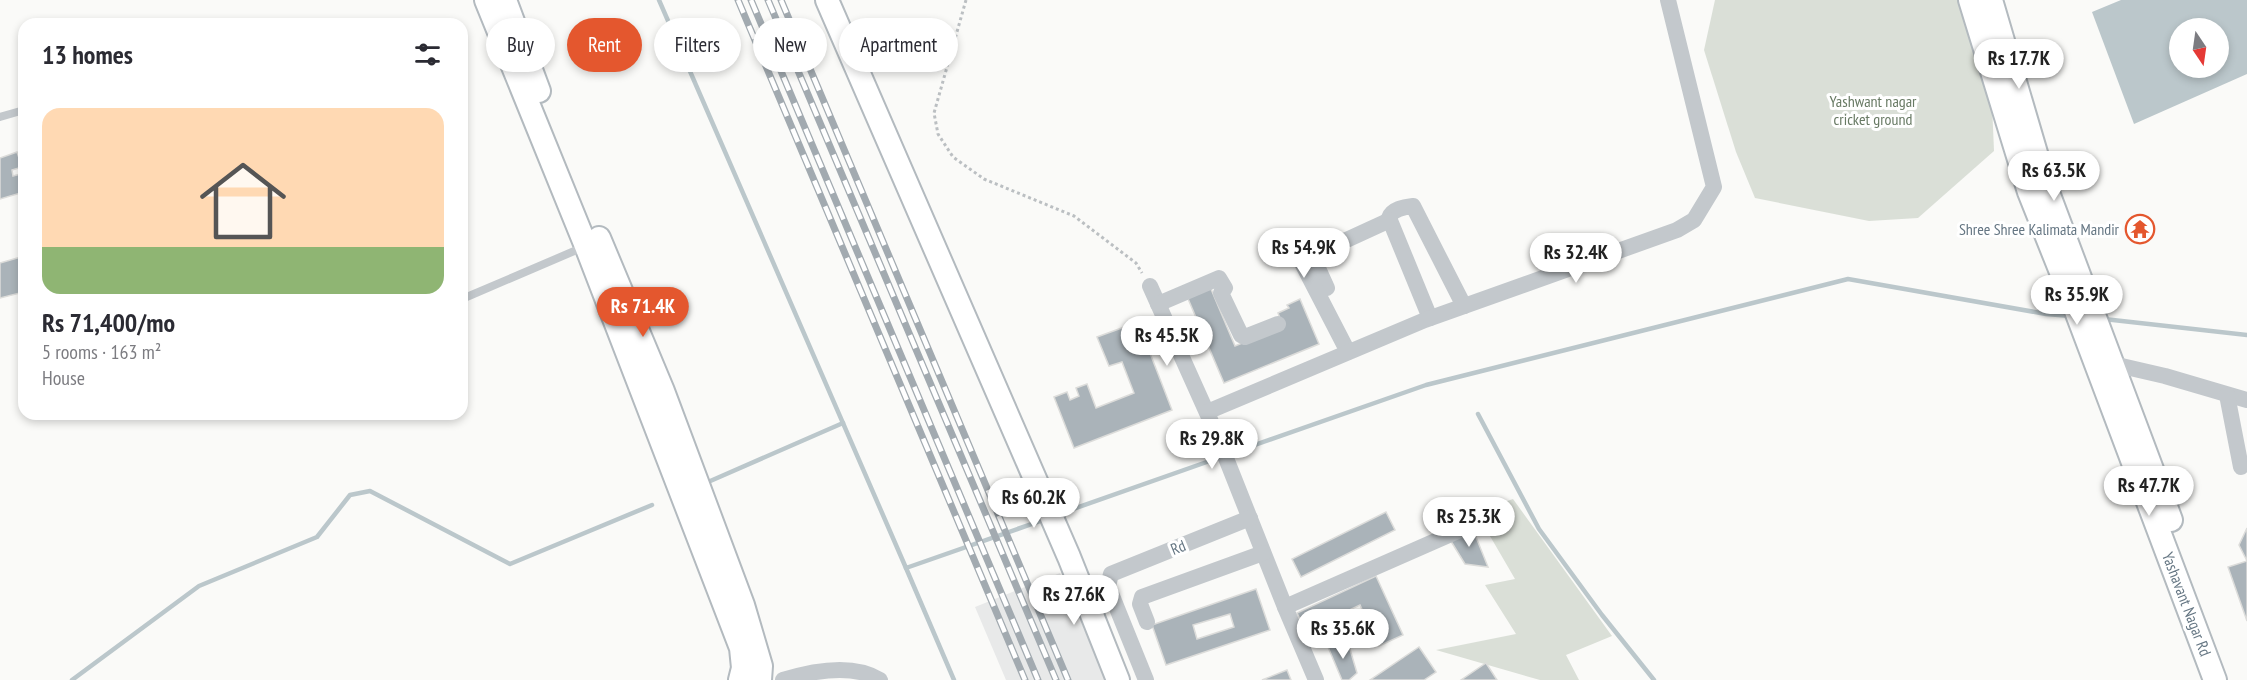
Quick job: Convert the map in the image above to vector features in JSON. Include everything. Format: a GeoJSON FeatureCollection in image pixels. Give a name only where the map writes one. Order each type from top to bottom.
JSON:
{"type":"FeatureCollection","features":[{"type":"Feature","properties":{"kind":"street"},"geometry":{"type":"LineString","coordinates":[[486,0],[586,246],[741,648],[743,668],[740,680]]}},
{"type":"Feature","properties":{"kind":"street"},"geometry":{"type":"LineString","coordinates":[[505,0],[541,95],[663,391],[743,605],[761,666],[760,680]]}},
{"type":"Feature","properties":{"kind":"street"},"geometry":{"type":"LineString","coordinates":[[827,0],[1069,557],[1118,680]]}},
{"type":"Feature","properties":{"kind":"street"},"geometry":{"type":"LineString","coordinates":[[1207,412],[1430,318],[1677,230],[1695,220],[1714,187],[1668,0]]}},
{"type":"Feature","properties":{"kind":"street"},"geometry":{"type":"LineString","coordinates":[[1970,0],[2038,189]]}},
{"type":"Feature","properties":{"kind":"street"},"geometry":{"type":"LineString","coordinates":[[1991,0],[2038,189]]}},
{"type":"Feature","properties":{"kind":"street","name":"Yashavant Nagar Rd"},"geometry":{"type":"LineString","coordinates":[[2038,189],[2096,341],[2215,680]]}},
{"type":"Feature","properties":{"kind":"street"},"geometry":{"type":"LineString","coordinates":[[1430,318],[1389,218],[1391,213],[1402,208],[1413,206],[1464,306]]}},
{"type":"Feature","properties":{"kind":"street"},"geometry":{"type":"LineString","coordinates":[[1348,352],[1302,263],[1312,255],[1390,220]]}},
{"type":"Feature","properties":{"kind":"street"},"geometry":{"type":"LineString","coordinates":[[1312,255],[1327,288]]}},
{"type":"Feature","properties":{"kind":"street"},"geometry":{"type":"LineString","coordinates":[[1158,304],[1219,278],[1225,288],[1221,293],[1241,335],[1245,337],[1278,324]]}},
{"type":"Feature","properties":{"kind":"street"},"geometry":{"type":"LineString","coordinates":[[1150,286],[1216,433],[1284,607],[1316,680]]}},
{"type":"Feature","properties":{"kind":"street"},"geometry":{"type":"LineString","coordinates":[[2096,341],[2113,364],[2231,680]]}},
{"type":"Feature","properties":{"kind":"street"},"geometry":{"type":"LineString","coordinates":[[2113,364],[2165,376],[2247,400]]}},
{"type":"Feature","properties":{"kind":"street"},"geometry":{"type":"LineString","coordinates":[[2227,395],[2241,467]]}},
{"type":"Feature","properties":{"kind":"street","name":"Rd"},"geometry":{"type":"LineString","coordinates":[[1146,680],[1108,586],[1111,574],[1250,518]]}},
{"type":"Feature","properties":{"kind":"street"},"geometry":{"type":"LineString","coordinates":[[1284,607],[1474,524]]}},
{"type":"Feature","properties":{"kind":"street"},"geometry":{"type":"LineString","coordinates":[[1147,622],[1140,604],[1142,597],[1263,553]]}},
{"type":"Feature","properties":{"kind":"street"},"geometry":{"type":"LineString","coordinates":[[783,680],[845,670],[871,674],[880,680]]}},
{"type":"Feature","properties":{"kind":"lane"},"geometry":{"type":"LineString","coordinates":[[0,117],[18,112]]}},
{"type":"Feature","properties":{"kind":"lane"},"geometry":{"type":"LineString","coordinates":[[468,296],[586,246]]}},
{"type":"Feature","properties":{"kind":"path"},"geometry":{"type":"LineString","coordinates":[[966,0],[934,113],[938,134],[952,157],[984,179],[1074,216],[1136,262],[1150,286]]}},
{"type":"Feature","properties":{"kind":"shaded area"},"geometry":{"type":"Polygon","coordinates":[[[2121,0],[2247,0],[2247,74],[2134,124],[2092,12],[2121,0]]]}},
{"type":"Feature","properties":{"kind":"shaded area"},"geometry":{"type":"Polygon","coordinates":[[[1060,573],[1106,680],[1006,680],[975,607],[1060,573]]]}},
{"type":"Feature","properties":{"kind":"green space","name":"Yashwant nagar cricket ground"},"geometry":{"type":"Polygon","coordinates":[[[1715,0],[1963,0],[1990,56],[1994,151],[1918,218],[1869,221],[1755,198],[1736,152],[1704,50],[1715,0]]]}},
{"type":"Feature","properties":{"kind":"green space"},"geometry":{"type":"Polygon","coordinates":[[[1513,499],[1612,636],[1566,655],[1579,680],[1540,680],[1436,650],[1516,634],[1485,585],[1515,579],[1476,512],[1513,499]]]}},
{"type":"Feature","properties":{"kind":"building"},"geometry":{"type":"Polygon","coordinates":[[[17,152],[18,155],[18,168],[12,170],[13,176],[18,175],[18,194],[0,199],[0,158],[17,152]]]}},
{"type":"Feature","properties":{"kind":"building"},"geometry":{"type":"Polygon","coordinates":[[[18,258],[18,294],[0,298],[0,263],[18,258]]]}},
{"type":"Feature","properties":{"kind":"building"},"geometry":{"type":"Polygon","coordinates":[[[1211,289],[1235,346],[1283,326],[1278,313],[1289,308],[1287,305],[1300,299],[1319,344],[1224,383],[1186,294],[1211,289]]]}},
{"type":"Feature","properties":{"kind":"building"},"geometry":{"type":"Polygon","coordinates":[[[1138,322],[1172,410],[1074,448],[1054,397],[1067,392],[1070,400],[1079,396],[1076,388],[1087,384],[1096,408],[1134,393],[1122,362],[1109,366],[1097,337],[1138,322]]]}},
{"type":"Feature","properties":{"kind":"building"},"geometry":{"type":"Polygon","coordinates":[[[1386,512],[1395,530],[1301,577],[1292,559],[1386,512]]]}},
{"type":"Feature","properties":{"kind":"building"},"geometry":{"type":"Polygon","coordinates":[[[1472,527],[1488,567],[1465,564],[1449,538],[1472,527]]]}},
{"type":"Feature","properties":{"kind":"building"},"geometry":{"type":"Polygon","coordinates":[[[2247,528],[2247,561],[2239,545],[2247,528]]]}},
{"type":"Feature","properties":{"kind":"building"},"geometry":{"type":"Polygon","coordinates":[[[2247,561],[2247,621],[2228,567],[2247,561]]]}},
{"type":"Feature","properties":{"kind":"building"},"geometry":{"type":"Polygon","coordinates":[[[1376,576],[1403,635],[1379,646],[1360,605],[1347,611],[1354,625],[1312,644],[1297,613],[1376,576]]]}},
{"type":"Feature","properties":{"kind":"building"},"geometry":{"type":"Polygon","coordinates":[[[1256,589],[1270,630],[1166,665],[1152,625],[1256,589]],[[1230,614],[1193,625],[1197,639],[1234,627],[1230,614]]]}},
{"type":"Feature","properties":{"kind":"building"},"geometry":{"type":"Polygon","coordinates":[[[1347,639],[1357,673],[1349,680],[1342,680],[1328,647],[1347,639]]]}},
{"type":"Feature","properties":{"kind":"building"},"geometry":{"type":"Polygon","coordinates":[[[1419,647],[1436,672],[1424,680],[1370,680],[1419,647]]]}},
{"type":"Feature","properties":{"kind":"building"},"geometry":{"type":"Polygon","coordinates":[[[1486,663],[1497,680],[1461,680],[1486,663]]]}},
{"type":"Feature","properties":{"kind":"building"},"geometry":{"type":"Polygon","coordinates":[[[1287,670],[1291,680],[1262,680],[1287,670]]]}},
{"type":"Feature","properties":{"kind":"waterway"},"geometry":{"type":"LineString","coordinates":[[659,0],[906,568],[1046,519]]}},
{"type":"Feature","properties":{"kind":"waterway"},"geometry":{"type":"LineString","coordinates":[[1229,454],[1426,385],[1848,279],[2046,314],[2071,316]]}},
{"type":"Feature","properties":{"kind":"waterway"},"geometry":{"type":"LineString","coordinates":[[2104,319],[2247,335]]}},
{"type":"Feature","properties":{"kind":"waterway"},"geometry":{"type":"LineString","coordinates":[[1478,414],[1539,529],[1602,615],[1654,680]]}},
{"type":"Feature","properties":{"kind":"waterway"},"geometry":{"type":"LineString","coordinates":[[708,482],[843,423]]}},
{"type":"Feature","properties":{"kind":"waterway"},"geometry":{"type":"LineString","coordinates":[[1056,515],[1221,457]]}},
{"type":"Feature","properties":{"kind":"waterway"},"geometry":{"type":"LineString","coordinates":[[72,680],[199,586],[317,537],[350,495],[370,491],[510,564],[652,505]]}},
{"type":"Feature","properties":{"kind":"waterway"},"geometry":{"type":"LineString","coordinates":[[906,568],[954,680]]}},
{"type":"Feature","properties":{"kind":"railway"},"geometry":{"type":"LineString","coordinates":[[738,0],[1025,680]]}},
{"type":"Feature","properties":{"kind":"railway"},"geometry":{"type":"LineString","coordinates":[[751,0],[1038,680]]}},
{"type":"Feature","properties":{"kind":"railway"},"geometry":{"type":"LineString","coordinates":[[768,0],[1056,680]]}},
{"type":"Feature","properties":{"kind":"railway"},"geometry":{"type":"LineString","coordinates":[[781,0],[1068,680]]}},
{"type":"Feature","properties":{"kind":"place","name":"Shree Shree Kalimata Mandir"},"geometry":{"type":"Point","coordinates":[2140,229]}}]}
